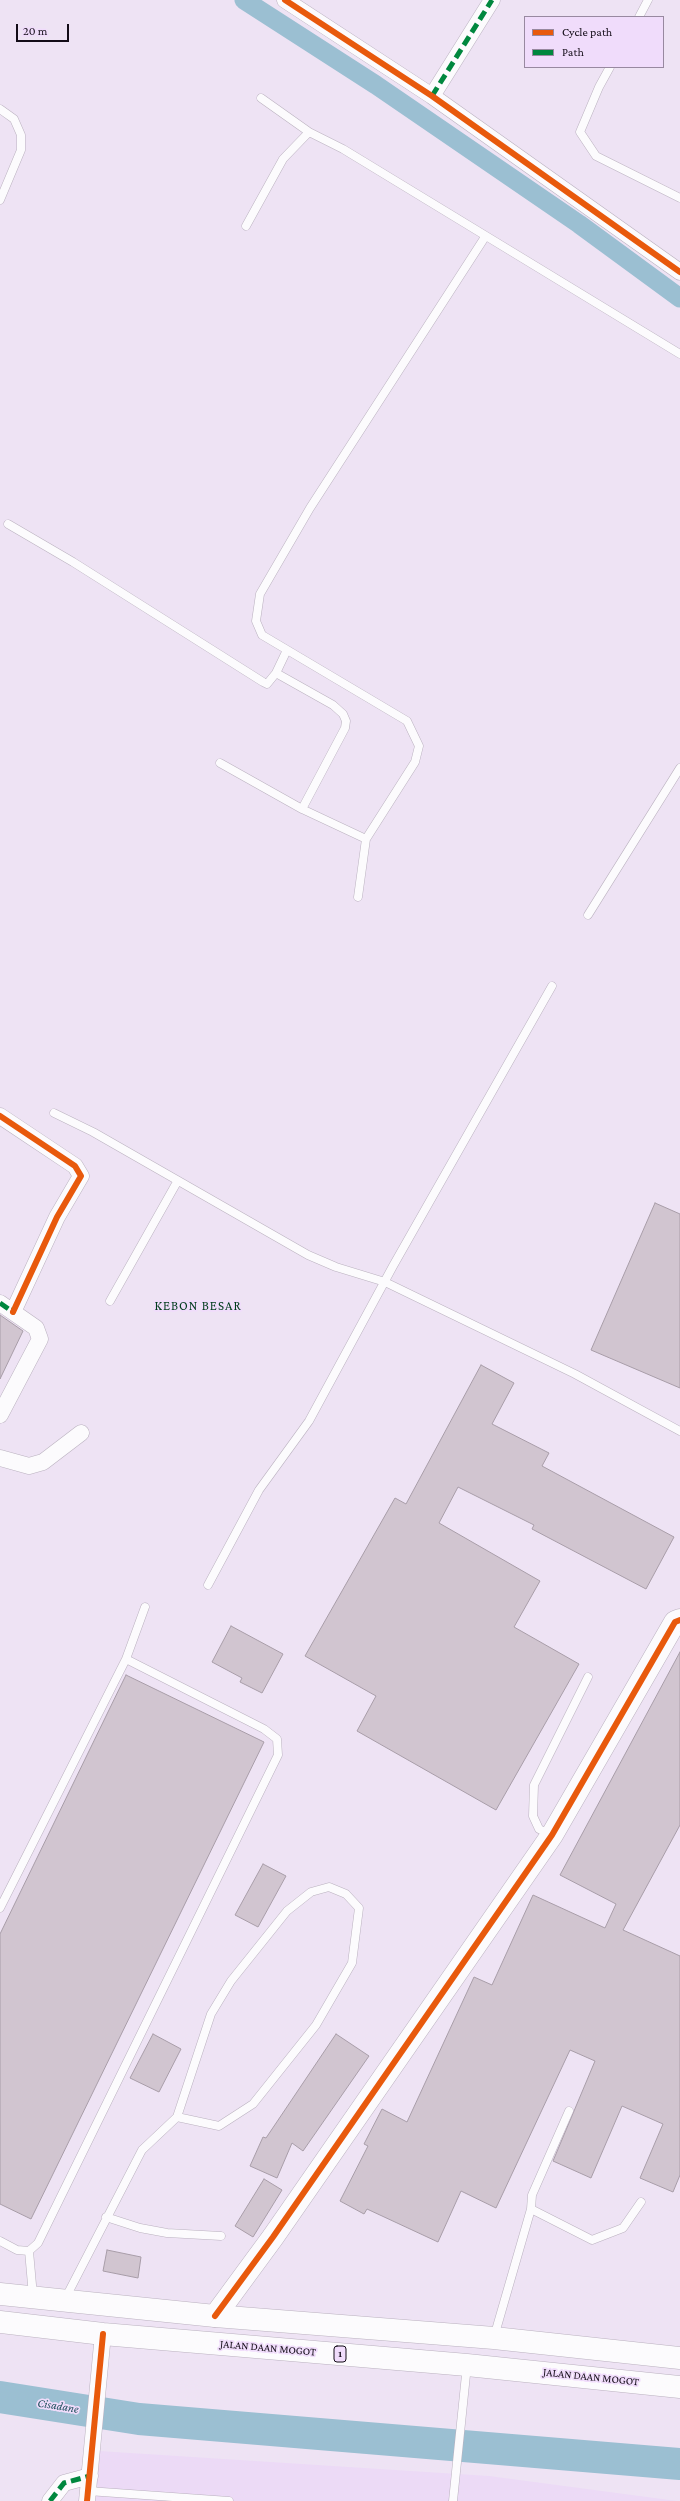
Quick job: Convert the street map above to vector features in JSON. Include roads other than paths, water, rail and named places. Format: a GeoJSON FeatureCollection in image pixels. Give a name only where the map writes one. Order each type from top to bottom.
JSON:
{"type":"FeatureCollection","features":[{"type":"Feature","properties":{"kind":"main road"},"geometry":{"type":"LineString","coordinates":[[215,2316],[272,2238],[552,1835],[675,1622],[680,1620]]}},
{"type":"Feature","properties":{"kind":"main road"},"geometry":{"type":"LineString","coordinates":[[0,2294],[64,2302],[215,2316],[494,2338],[680,2358]]}},
{"type":"Feature","properties":{"kind":"main road","name":"JALAN DAAN MOGOT"},"geometry":{"type":"LineString","coordinates":[[0,2322],[103,2334],[468,2365],[680,2387]]}},
{"type":"Feature","properties":{"kind":"street"},"geometry":{"type":"LineString","coordinates":[[285,0],[432,96],[680,272]]}},
{"type":"Feature","properties":{"kind":"street"},"geometry":{"type":"LineString","coordinates":[[432,96],[492,0]]}},
{"type":"Feature","properties":{"kind":"street"},"geometry":{"type":"LineString","coordinates":[[0,1116],[75,1166],[81,1176],[57,1216],[7,1307],[36,1328],[40,1339],[0,1415]]}},
{"type":"Feature","properties":{"kind":"street"},"geometry":{"type":"LineString","coordinates":[[0,1458],[29,1466],[42,1462],[81,1433]]}},
{"type":"Feature","properties":{"kind":"street"},"geometry":{"type":"LineString","coordinates":[[50,2501],[64,2483],[89,2484],[103,2334]]}},
{"type":"Feature","properties":{"kind":"lane"},"geometry":{"type":"LineString","coordinates":[[640,16],[648,0]]}},
{"type":"Feature","properties":{"kind":"lane"},"geometry":{"type":"LineString","coordinates":[[609,68],[599,87],[580,132],[596,156],[680,198]]}},
{"type":"Feature","properties":{"kind":"lane"},"geometry":{"type":"LineString","coordinates":[[261,98],[309,132],[343,149],[485,237],[680,354]]}},
{"type":"Feature","properties":{"kind":"lane"},"geometry":{"type":"LineString","coordinates":[[0,109],[14,119],[21,135],[21,150],[0,200]]}},
{"type":"Feature","properties":{"kind":"lane"},"geometry":{"type":"LineString","coordinates":[[246,226],[284,159],[309,132]]}},
{"type":"Feature","properties":{"kind":"lane"},"geometry":{"type":"LineString","coordinates":[[358,897],[366,839],[415,762],[419,746],[414,732],[407,721],[262,635],[256,621],[260,594],[310,508],[485,237]]}},
{"type":"Feature","properties":{"kind":"lane"},"geometry":{"type":"LineString","coordinates":[[8,524],[80,566],[267,684],[276,673],[287,650]]}},
{"type":"Feature","properties":{"kind":"lane"},"geometry":{"type":"LineString","coordinates":[[276,673],[333,705],[343,714],[346,721],[345,728],[302,809]]}},
{"type":"Feature","properties":{"kind":"lane"},"geometry":{"type":"LineString","coordinates":[[220,763],[302,809],[366,839]]}},
{"type":"Feature","properties":{"kind":"lane"},"geometry":{"type":"LineString","coordinates":[[588,915],[680,768]]}},
{"type":"Feature","properties":{"kind":"lane"},"geometry":{"type":"LineString","coordinates":[[208,1585],[259,1490],[309,1421],[385,1282],[552,986]]}},
{"type":"Feature","properties":{"kind":"lane"},"geometry":{"type":"LineString","coordinates":[[54,1114],[93,1132],[177,1182],[308,1255],[336,1267],[385,1282],[575,1374],[680,1431]]}},
{"type":"Feature","properties":{"kind":"lane"},"geometry":{"type":"LineString","coordinates":[[110,1301],[177,1182]]}},
{"type":"Feature","properties":{"kind":"lane"},"geometry":{"type":"LineString","coordinates":[[0,1908],[126,1659],[145,1607]]}},
{"type":"Feature","properties":{"kind":"lane"},"geometry":{"type":"LineString","coordinates":[[0,2241],[17,2250],[29,2251],[38,2243],[278,1755],[276,1739],[264,1729],[126,1659]]}},
{"type":"Feature","properties":{"kind":"lane"},"geometry":{"type":"LineString","coordinates":[[552,1835],[539,1829],[533,1816],[534,1785],[588,1677]]}},
{"type":"Feature","properties":{"kind":"lane"},"geometry":{"type":"LineString","coordinates":[[64,2302],[106,2217],[142,2150],[177,2116],[211,2014],[231,1981],[287,1911],[311,1892],[329,1887],[346,1894],[359,1908],[352,1963],[316,2025],[253,2104],[219,2126],[177,2116]]}},
{"type":"Feature","properties":{"kind":"lane"},"geometry":{"type":"LineString","coordinates":[[494,2338],[531,2208],[532,2195],[569,2112]]}},
{"type":"Feature","properties":{"kind":"lane"},"geometry":{"type":"LineString","coordinates":[[531,2208],[592,2240],[623,2228],[641,2202]]}},
{"type":"Feature","properties":{"kind":"lane"},"geometry":{"type":"LineString","coordinates":[[106,2217],[140,2228],[167,2234],[221,2236]]}},
{"type":"Feature","properties":{"kind":"lane"},"geometry":{"type":"LineString","coordinates":[[29,2251],[34,2298]]}},
{"type":"Feature","properties":{"kind":"lane"},"geometry":{"type":"LineString","coordinates":[[453,2500],[468,2365]]}},
{"type":"Feature","properties":{"kind":"lane"},"geometry":{"type":"LineString","coordinates":[[89,2484],[229,2501]]}},
{"type":"Feature","properties":{"kind":"waterway"},"geometry":{"type":"LineString","coordinates":[[244,0],[376,85],[579,224],[680,298]]}},
{"type":"Feature","properties":{"kind":"waterway","name":"Cisadane"},"geometry":{"type":"LineString","coordinates":[[0,2397],[139,2419],[680,2464]]}},
{"type":"Feature","properties":{"kind":"district","name":"KEBON BESAR"},"geometry":{"type":"Point","coordinates":[198,1306]}}]}
